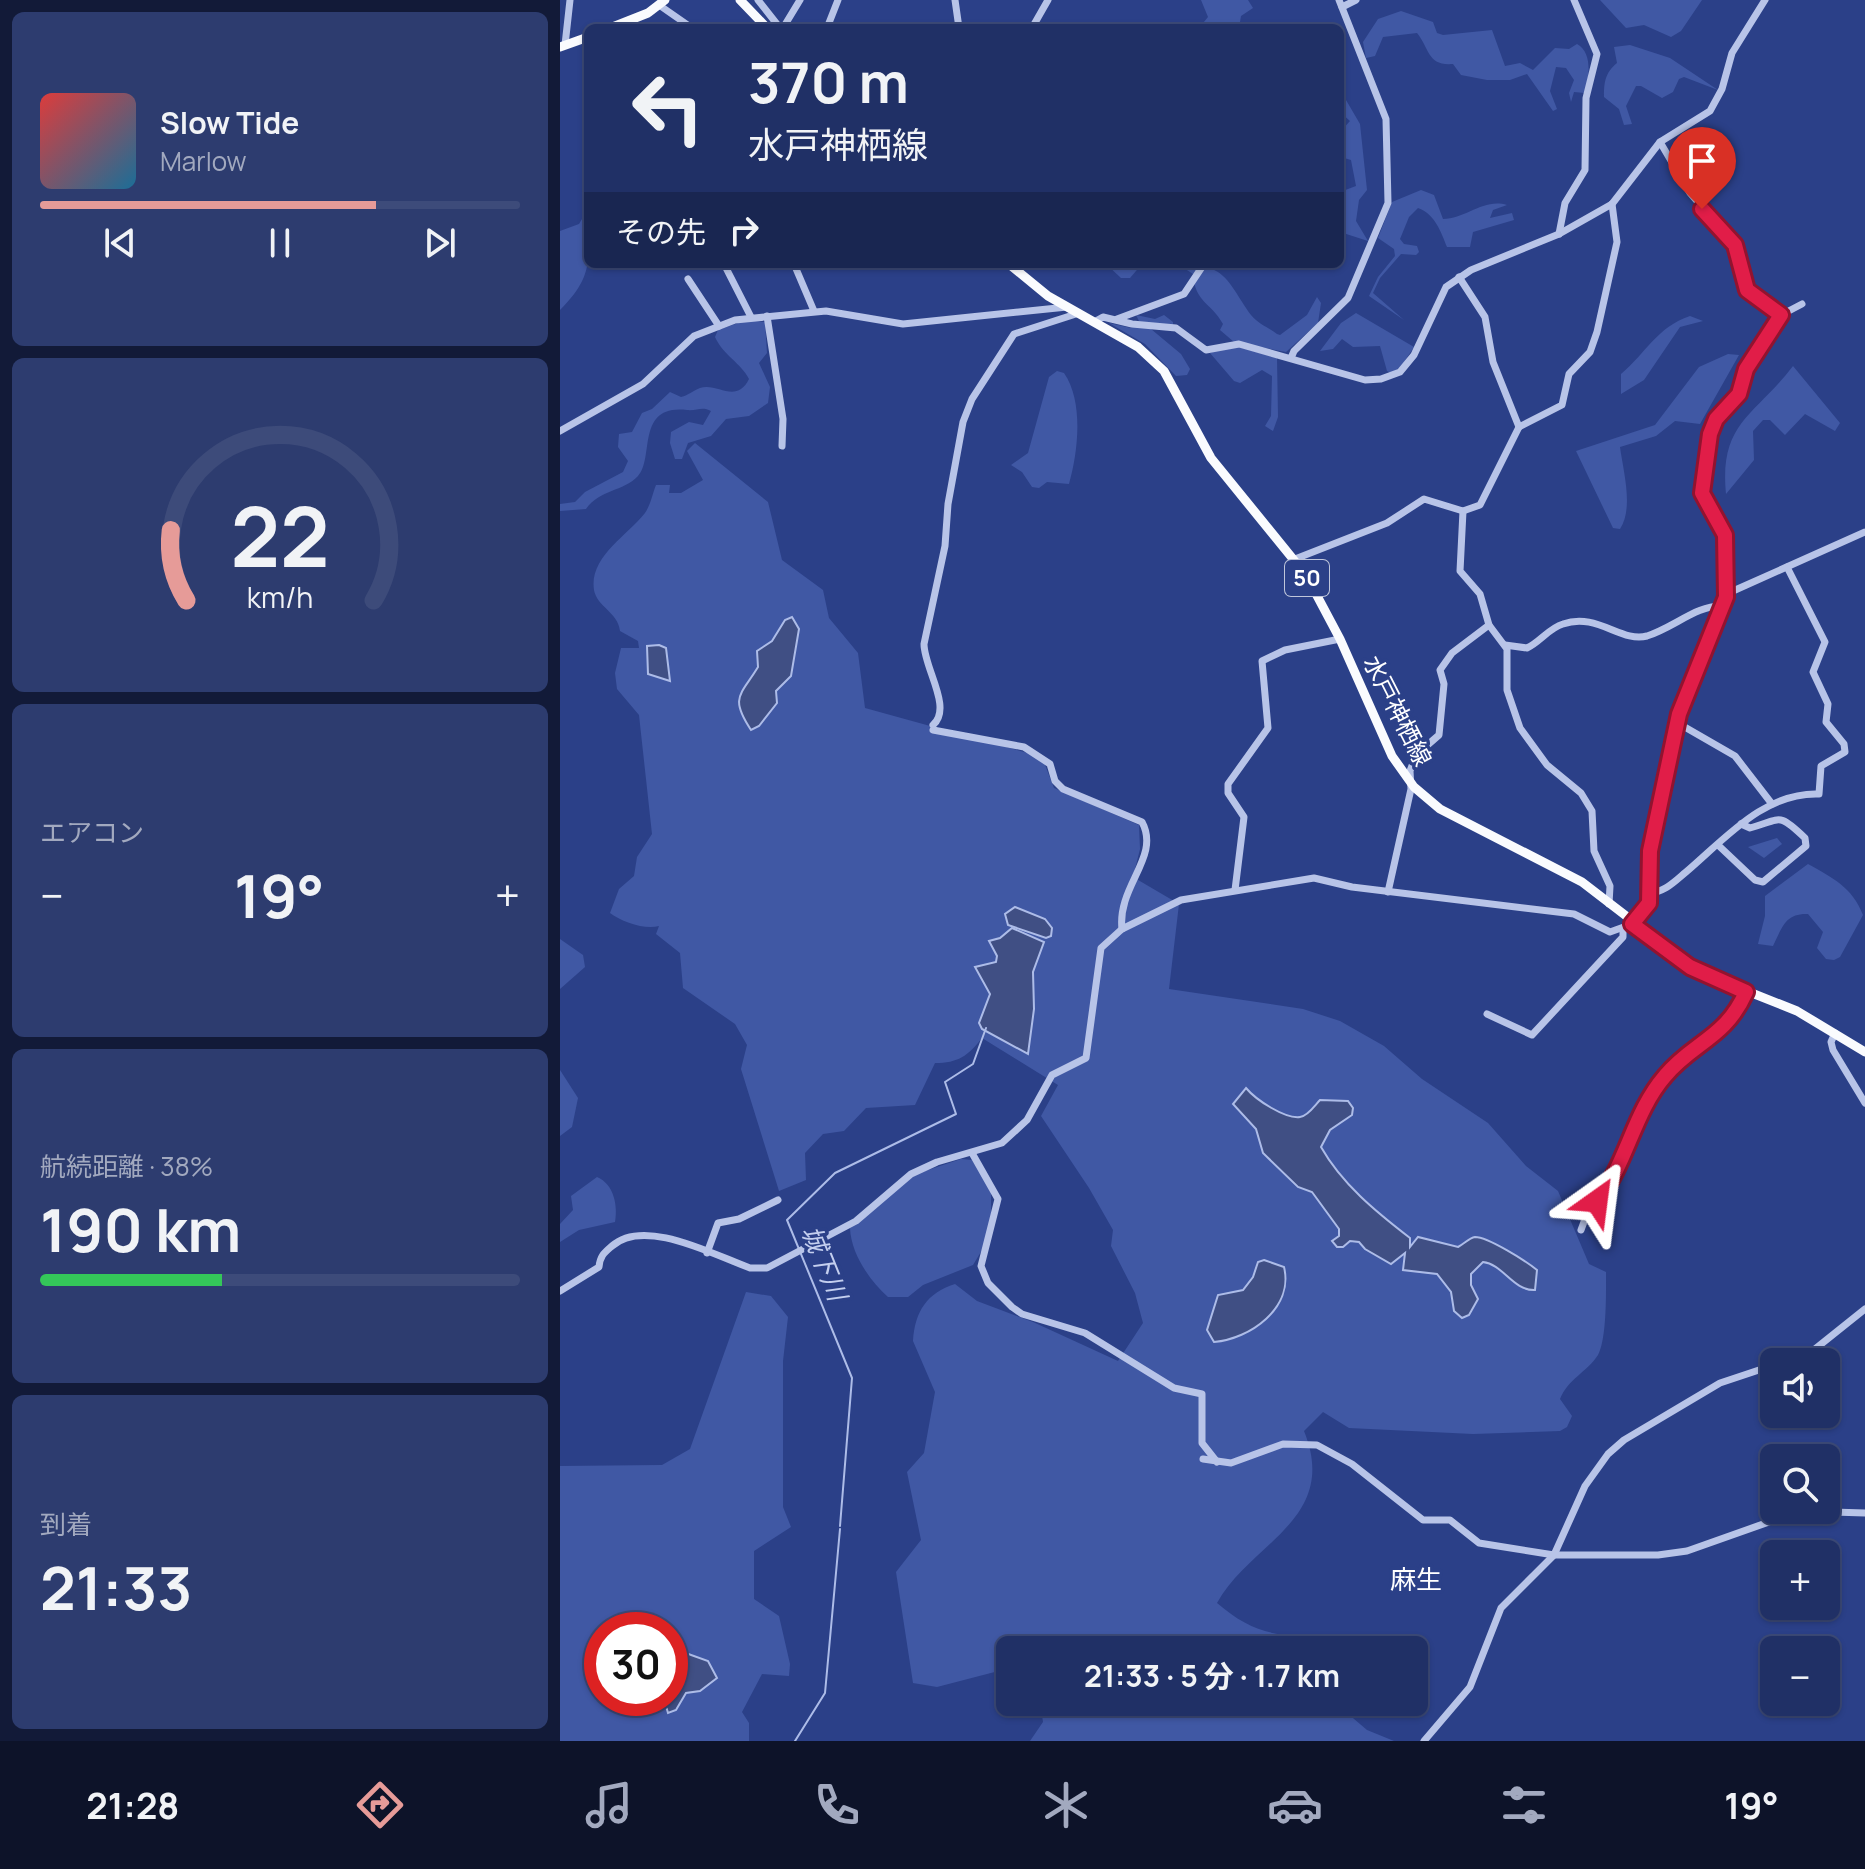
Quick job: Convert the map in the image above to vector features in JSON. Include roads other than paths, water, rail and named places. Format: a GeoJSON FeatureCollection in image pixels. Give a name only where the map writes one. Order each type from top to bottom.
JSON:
{"type":"FeatureCollection","features":[{"type":"Feature","properties":{"kind":"main road"},"geometry":{"type":"LineString","coordinates":[[740,0],[763,24]]}},
{"type":"Feature","properties":{"kind":"main road"},"geometry":{"type":"LineString","coordinates":[[618,24],[658,3]]}},
{"type":"Feature","properties":{"kind":"main road"},"geometry":{"type":"LineString","coordinates":[[562,46],[584,38]]}},
{"type":"Feature","properties":{"kind":"main road","name":"水戸神栖線"},"geometry":{"type":"LineString","coordinates":[[1013,268],[1032,286],[1155,360],[1217,466],[1295,559],[1340,639],[1392,756],[1410,782],[1440,809],[1567,873],[1609,904],[1627,927],[1690,967],[1787,1006],[1865,1052]]}},
{"type":"Feature","properties":{"kind":"street"},"geometry":{"type":"LineString","coordinates":[[562,46],[570,0]]}},
{"type":"Feature","properties":{"kind":"street"},"geometry":{"type":"LineString","coordinates":[[758,0],[778,24]]}},
{"type":"Feature","properties":{"kind":"street"},"geometry":{"type":"LineString","coordinates":[[784,24],[800,0]]}},
{"type":"Feature","properties":{"kind":"street"},"geometry":{"type":"LineString","coordinates":[[829,24],[838,0]]}},
{"type":"Feature","properties":{"kind":"street"},"geometry":{"type":"LineString","coordinates":[[955,0],[958,24]]}},
{"type":"Feature","properties":{"kind":"street"},"geometry":{"type":"LineString","coordinates":[[1034,24],[1048,0]]}},
{"type":"Feature","properties":{"kind":"street"},"geometry":{"type":"LineString","coordinates":[[1291,358],[1294,351],[1348,298],[1388,203],[1386,119],[1341,4],[1356,0]]}},
{"type":"Feature","properties":{"kind":"street"},"geometry":{"type":"LineString","coordinates":[[1559,234],[1565,203],[1585,170],[1586,98],[1597,54],[1574,0]]}},
{"type":"Feature","properties":{"kind":"street"},"geometry":{"type":"LineString","coordinates":[[1094,322],[1100,317],[1176,328],[1206,350],[1239,344],[1365,380],[1394,375],[1414,355],[1440,296],[1459,277],[1559,234],[1612,204],[1660,142],[1696,122],[1715,106],[1732,53],[1765,0]]}},
{"type":"Feature","properties":{"kind":"street"},"geometry":{"type":"LineString","coordinates":[[658,3],[685,24]]}},
{"type":"Feature","properties":{"kind":"street"},"geometry":{"type":"LineString","coordinates":[[673,17],[675,24]]}},
{"type":"Feature","properties":{"kind":"street"},"geometry":{"type":"LineString","coordinates":[[1660,142],[1690,193],[1735,245],[1747,290],[1781,315]]}},
{"type":"Feature","properties":{"kind":"street"},"geometry":{"type":"LineString","coordinates":[[1295,559],[1387,523],[1424,499],[1463,511],[1480,505],[1519,427],[1562,405],[1569,374],[1592,347],[1617,242],[1612,204]]}},
{"type":"Feature","properties":{"kind":"street"},"geometry":{"type":"LineString","coordinates":[[726,268],[751,317]]}},
{"type":"Feature","properties":{"kind":"street"},"geometry":{"type":"LineString","coordinates":[[796,268],[814,311]]}},
{"type":"Feature","properties":{"kind":"street"},"geometry":{"type":"LineString","coordinates":[[1115,320],[1184,294],[1201,268]]}},
{"type":"Feature","properties":{"kind":"street"},"geometry":{"type":"LineString","coordinates":[[1459,277],[1485,317],[1493,362],[1519,427]]}},
{"type":"Feature","properties":{"kind":"street"},"geometry":{"type":"LineString","coordinates":[[688,279],[719,326]]}},
{"type":"Feature","properties":{"kind":"street"},"geometry":{"type":"LineString","coordinates":[[560,1291],[599,1267],[600,1257],[632,1234],[647,1233],[757,1269],[774,1265],[856,1221],[911,1174],[1002,1143],[1023,1125],[1052,1075],[1086,1058],[1098,953],[1105,942],[1122,929],[1170,903],[1314,878],[1388,892],[1574,914],[1610,932],[1627,927],[1645,911],[1649,893],[1650,851],[1675,745],[1676,722],[1726,597],[1725,535],[1702,493],[1708,441],[1716,419],[1736,398],[1746,369],[1781,315],[1802,304]]}},
{"type":"Feature","properties":{"kind":"street"},"geometry":{"type":"LineString","coordinates":[[560,431],[634,390],[685,342],[719,326],[751,317],[814,311],[895,324],[1067,307]]}},
{"type":"Feature","properties":{"kind":"street"},"geometry":{"type":"LineString","coordinates":[[1079,313],[1014,334],[968,408],[924,644],[924,659],[941,706],[941,714],[933,728],[1024,747],[1050,764],[1055,781],[1063,789],[1142,822],[1148,853],[1128,890],[1122,929]]}},
{"type":"Feature","properties":{"kind":"street"},"geometry":{"type":"LineString","coordinates":[[767,316],[783,419],[782,446]]}},
{"type":"Feature","properties":{"kind":"street"},"geometry":{"type":"LineString","coordinates":[[1463,511],[1460,571],[1483,600],[1489,625],[1509,654],[1507,690],[1520,728],[1547,765],[1581,793],[1592,811],[1594,851],[1610,886],[1609,904]]}},
{"type":"Feature","properties":{"kind":"street"},"geometry":{"type":"LineString","coordinates":[[1726,597],[1865,532]]}},
{"type":"Feature","properties":{"kind":"street"},"geometry":{"type":"LineString","coordinates":[[1649,893],[1664,890],[1741,824],[1772,804],[1795,794],[1819,794],[1821,766],[1845,752],[1844,744],[1826,722],[1828,704],[1813,672],[1825,642],[1787,567]]}},
{"type":"Feature","properties":{"kind":"street"},"geometry":{"type":"LineString","coordinates":[[1505,645],[1527,648],[1559,625],[1583,620],[1645,636],[1680,624],[1706,607],[1722,606]]}},
{"type":"Feature","properties":{"kind":"street"},"geometry":{"type":"LineString","coordinates":[[1388,892],[1410,771],[1416,755],[1439,735],[1444,684],[1440,670],[1452,653],[1489,625]]}},
{"type":"Feature","properties":{"kind":"street"},"geometry":{"type":"LineString","coordinates":[[1235,890],[1244,817],[1228,793],[1228,784],[1268,728],[1262,661],[1285,650],[1340,639]]}},
{"type":"Feature","properties":{"kind":"street"},"geometry":{"type":"LineString","coordinates":[[1676,722],[1735,756],[1772,804]]}},
{"type":"Feature","properties":{"kind":"street"},"geometry":{"type":"LineString","coordinates":[[1718,845],[1760,882],[1769,879],[1806,846],[1805,838],[1784,819],[1772,818],[1746,829],[1741,824]]}},
{"type":"Feature","properties":{"kind":"street"},"geometry":{"type":"LineString","coordinates":[[1487,1014],[1532,1035],[1623,937],[1627,927]]}},
{"type":"Feature","properties":{"kind":"street"},"geometry":{"type":"LineString","coordinates":[[1581,1230],[1588,1211],[1610,1185],[1638,1116],[1661,1080],[1673,1066],[1718,1034],[1746,992]]}},
{"type":"Feature","properties":{"kind":"street"},"geometry":{"type":"LineString","coordinates":[[1835,1033],[1831,1042],[1833,1050],[1865,1103]]}},
{"type":"Feature","properties":{"kind":"street"},"geometry":{"type":"LineString","coordinates":[[972,1153],[998,1199],[981,1266],[988,1283],[1022,1314],[1085,1333],[1174,1388],[1202,1394],[1202,1443],[1218,1463]]}},
{"type":"Feature","properties":{"kind":"street"},"geometry":{"type":"LineString","coordinates":[[707,1253],[718,1223],[739,1219],[778,1200]]}},
{"type":"Feature","properties":{"kind":"street"},"geometry":{"type":"LineString","coordinates":[[1816,1348],[1865,1309]]}},
{"type":"Feature","properties":{"kind":"street"},"geometry":{"type":"LineString","coordinates":[[1424,1741],[1470,1687],[1501,1608],[1554,1555],[1585,1486],[1608,1454],[1624,1440],[1720,1383],[1760,1370]]}},
{"type":"Feature","properties":{"kind":"street"},"geometry":{"type":"LineString","coordinates":[[1203,1459],[1231,1463],[1283,1444],[1317,1445],[1352,1464],[1423,1520],[1450,1520],[1479,1543],[1554,1555],[1658,1555],[1687,1551],[1738,1530],[1766,1525],[1800,1511],[1865,1513]]}},
{"type":"Feature","properties":{"kind":"waterway","name":"城下川"},"geometry":{"type":"LineString","coordinates":[[840,1526],[852,1378],[787,1220],[835,1173],[956,1114],[945,1082],[973,1064],[986,1028]]}},
{"type":"Feature","properties":{"kind":"waterway","name":"城下川"},"geometry":{"type":"LineString","coordinates":[[795,1741],[825,1693],[840,1529]]}},
{"type":"Feature","properties":{"kind":"district","name":"麻生"},"geometry":{"type":"Point","coordinates":[1416,1580]}}]}
